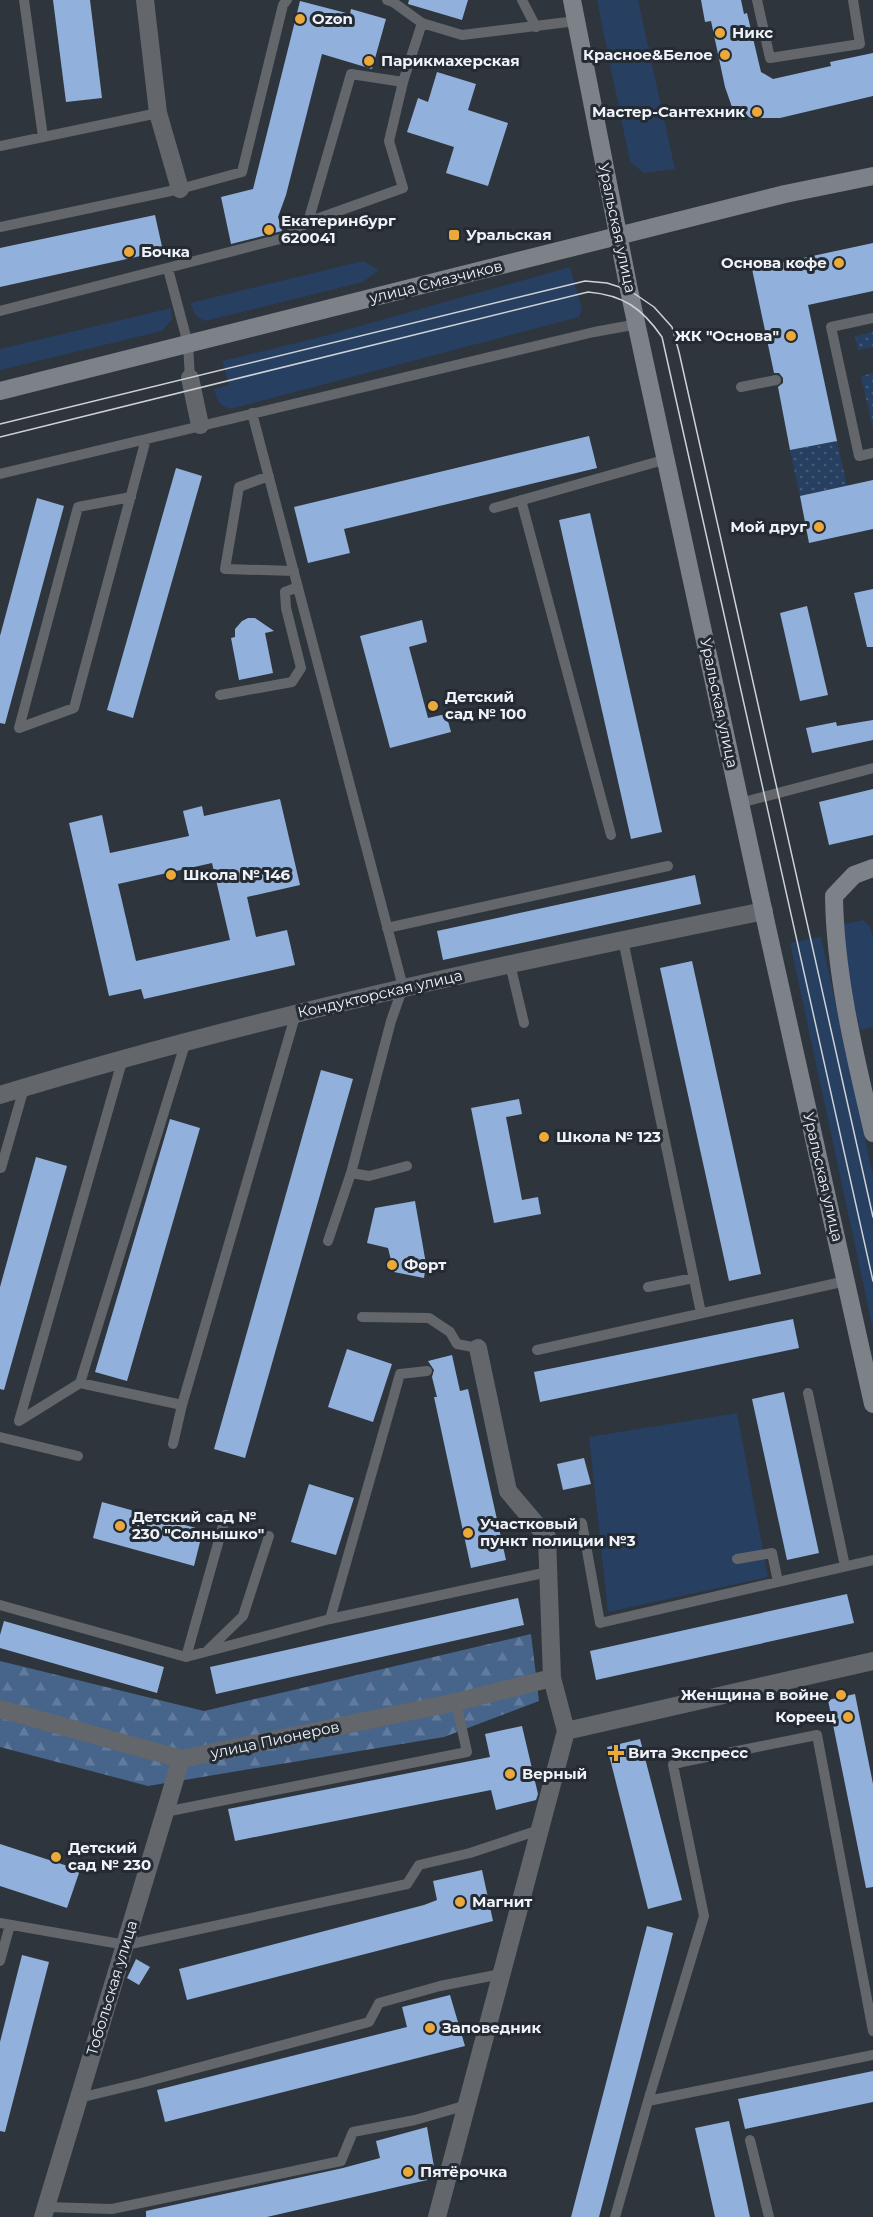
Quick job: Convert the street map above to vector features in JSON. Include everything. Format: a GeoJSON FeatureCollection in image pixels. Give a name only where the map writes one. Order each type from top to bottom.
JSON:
{"type":"FeatureCollection","features":[{"type":"Feature","properties":{"kind":"main road","name":"Уральская улица"},"geometry":{"type":"LineString","coordinates":[[572,0],[618,237],[873,1404]]}},
{"type":"Feature","properties":{"kind":"main road","name":"улица Смазчиков"},"geometry":{"type":"LineString","coordinates":[[0,391],[785,195],[873,176]]}},
{"type":"Feature","properties":{"kind":"main road"},"geometry":{"type":"LineString","coordinates":[[873,868],[854,875],[834,896],[834,921],[852,1041],[873,1133]]}},
{"type":"Feature","properties":{"kind":"street"},"geometry":{"type":"LineString","coordinates":[[145,0],[158,113],[180,189]]}},
{"type":"Feature","properties":{"kind":"street"},"geometry":{"type":"LineString","coordinates":[[190,378],[200,425]]}},
{"type":"Feature","properties":{"kind":"street","name":"Кондукторская улица"},"geometry":{"type":"LineString","coordinates":[[0,1095],[123,1057],[403,987],[764,911]]}},
{"type":"Feature","properties":{"kind":"street"},"geometry":{"type":"LineString","coordinates":[[437,2217],[566,1731],[552,1678],[547,1537],[508,1491],[478,1348]]}},
{"type":"Feature","properties":{"kind":"street"},"geometry":{"type":"LineString","coordinates":[[566,1731],[873,1661]]}},
{"type":"Feature","properties":{"kind":"street","name":"улица Пионеров"},"geometry":{"type":"LineString","coordinates":[[0,1709],[182,1759],[456,1702],[552,1678]]}},
{"type":"Feature","properties":{"kind":"street","name":"Тобольская улица"},"geometry":{"type":"LineString","coordinates":[[45,2212],[182,1759]]}},
{"type":"Feature","properties":{"kind":"lane"},"geometry":{"type":"LineString","coordinates":[[24,0],[43,137]]}},
{"type":"Feature","properties":{"kind":"lane"},"geometry":{"type":"LineString","coordinates":[[0,227],[180,189],[242,172],[286,0]]}},
{"type":"Feature","properties":{"kind":"lane"},"geometry":{"type":"LineString","coordinates":[[391,0],[422,23],[462,35],[576,21]]}},
{"type":"Feature","properties":{"kind":"lane"},"geometry":{"type":"LineString","coordinates":[[522,0],[536,27]]}},
{"type":"Feature","properties":{"kind":"lane"},"geometry":{"type":"LineString","coordinates":[[757,0],[770,58],[860,44],[853,0]]}},
{"type":"Feature","properties":{"kind":"lane"},"geometry":{"type":"LineString","coordinates":[[0,311],[284,238],[308,222],[403,188],[389,141],[403,82],[422,23]]}},
{"type":"Feature","properties":{"kind":"lane"},"geometry":{"type":"LineString","coordinates":[[308,222],[351,74],[403,82]]}},
{"type":"Feature","properties":{"kind":"lane"},"geometry":{"type":"LineString","coordinates":[[0,146],[158,113]]}},
{"type":"Feature","properties":{"kind":"lane"},"geometry":{"type":"LineString","coordinates":[[168,269],[188,344],[190,378]]}},
{"type":"Feature","properties":{"kind":"lane"},"geometry":{"type":"LineString","coordinates":[[873,318],[831,327],[859,456],[873,453]]}},
{"type":"Feature","properties":{"kind":"lane"},"geometry":{"type":"LineString","coordinates":[[0,474],[252,412],[638,324]]}},
{"type":"Feature","properties":{"kind":"lane"},"geometry":{"type":"LineString","coordinates":[[741,387],[776,380]]}},
{"type":"Feature","properties":{"kind":"lane"},"geometry":{"type":"LineString","coordinates":[[252,412],[403,987],[391,1021],[351,1173],[328,1241]]}},
{"type":"Feature","properties":{"kind":"lane"},"geometry":{"type":"LineString","coordinates":[[131,497],[78,507],[19,728],[74,708],[131,497],[146,439]]}},
{"type":"Feature","properties":{"kind":"lane"},"geometry":{"type":"LineString","coordinates":[[494,508],[667,459]]}},
{"type":"Feature","properties":{"kind":"lane"},"geometry":{"type":"LineString","coordinates":[[269,476],[239,487],[225,569],[294,571]]}},
{"type":"Feature","properties":{"kind":"lane"},"geometry":{"type":"LineString","coordinates":[[521,500],[610,835]]}},
{"type":"Feature","properties":{"kind":"lane"},"geometry":{"type":"LineString","coordinates":[[220,695],[292,682],[301,668],[286,608],[285,592],[298,587]]}},
{"type":"Feature","properties":{"kind":"lane"},"geometry":{"type":"LineString","coordinates":[[740,802],[873,768]]}},
{"type":"Feature","properties":{"kind":"lane"},"geometry":{"type":"LineString","coordinates":[[387,928],[668,866]]}},
{"type":"Feature","properties":{"kind":"lane"},"geometry":{"type":"LineString","coordinates":[[623,940],[701,1313]]}},
{"type":"Feature","properties":{"kind":"lane"},"geometry":{"type":"LineString","coordinates":[[510,964],[524,1023]]}},
{"type":"Feature","properties":{"kind":"lane"},"geometry":{"type":"LineString","coordinates":[[173,1444],[182,1405],[296,1013]]}},
{"type":"Feature","properties":{"kind":"lane"},"geometry":{"type":"LineString","coordinates":[[123,1057],[19,1421],[80,1383],[186,1041]]}},
{"type":"Feature","properties":{"kind":"lane"},"geometry":{"type":"LineString","coordinates":[[1,1168],[24,1088]]}},
{"type":"Feature","properties":{"kind":"lane"},"geometry":{"type":"LineString","coordinates":[[351,1173],[369,1176],[407,1166]]}},
{"type":"Feature","properties":{"kind":"lane"},"geometry":{"type":"LineString","coordinates":[[648,1287],[694,1278]]}},
{"type":"Feature","properties":{"kind":"lane"},"geometry":{"type":"LineString","coordinates":[[537,1350],[846,1281]]}},
{"type":"Feature","properties":{"kind":"lane"},"geometry":{"type":"LineString","coordinates":[[362,1317],[429,1318],[450,1332],[457,1344],[478,1348]]}},
{"type":"Feature","properties":{"kind":"lane"},"geometry":{"type":"LineString","coordinates":[[330,1619],[400,1374],[427,1371]]}},
{"type":"Feature","properties":{"kind":"lane"},"geometry":{"type":"LineString","coordinates":[[80,1383],[182,1405]]}},
{"type":"Feature","properties":{"kind":"lane"},"geometry":{"type":"LineString","coordinates":[[808,1393],[845,1566]]}},
{"type":"Feature","properties":{"kind":"lane"},"geometry":{"type":"LineString","coordinates":[[0,1437],[78,1456]]}},
{"type":"Feature","properties":{"kind":"lane"},"geometry":{"type":"LineString","coordinates":[[186,1657],[226,1515]]}},
{"type":"Feature","properties":{"kind":"lane"},"geometry":{"type":"LineString","coordinates":[[582,1523],[600,1623],[873,1560]]}},
{"type":"Feature","properties":{"kind":"lane"},"geometry":{"type":"LineString","coordinates":[[205,1652],[243,1616],[269,1536]]}},
{"type":"Feature","properties":{"kind":"lane"},"geometry":{"type":"LineString","coordinates":[[737,1559],[772,1553],[778,1582]]}},
{"type":"Feature","properties":{"kind":"lane"},"geometry":{"type":"LineString","coordinates":[[0,1605],[186,1657],[330,1619],[548,1572]]}},
{"type":"Feature","properties":{"kind":"lane"},"geometry":{"type":"LineString","coordinates":[[165,1812],[467,1752],[456,1702]]}},
{"type":"Feature","properties":{"kind":"lane"},"geometry":{"type":"LineString","coordinates":[[615,2217],[704,1916],[673,1765],[817,1735],[873,2031]]}},
{"type":"Feature","properties":{"kind":"lane"},"geometry":{"type":"LineString","coordinates":[[0,1961],[5,1924],[126,1945],[407,1884],[419,1865],[470,1853],[539,1830]]}},
{"type":"Feature","properties":{"kind":"lane"},"geometry":{"type":"LineString","coordinates":[[80,2098],[369,2022],[379,2003],[440,1986],[501,1974]]}},
{"type":"Feature","properties":{"kind":"lane"},"geometry":{"type":"LineString","coordinates":[[648,2100],[873,2055]]}},
{"type":"Feature","properties":{"kind":"lane"},"geometry":{"type":"LineString","coordinates":[[45,2212],[112,2209],[341,2161],[352,2132],[415,2120],[467,2105]]}},
{"type":"Feature","properties":{"kind":"lane"},"geometry":{"type":"LineString","coordinates":[[750,2140],[769,2217]]}},
{"type":"Feature","properties":{"kind":"shaded area"},"geometry":{"type":"Polygon","coordinates":[[[597,0],[638,0],[675,169],[644,173],[630,162],[597,0]]]}},
{"type":"Feature","properties":{"kind":"shaded area"},"geometry":{"type":"Polygon","coordinates":[[[363,261],[379,270],[363,282],[205,321],[196,316],[190,303],[363,261]]]}},
{"type":"Feature","properties":{"kind":"shaded area"},"geometry":{"type":"Polygon","coordinates":[[[570,267],[582,309],[579,317],[230,409],[221,404],[216,396],[214,389],[229,385],[222,361],[317,338],[570,267]]]}},
{"type":"Feature","properties":{"kind":"shaded area"},"geometry":{"type":"Polygon","coordinates":[[[171,308],[172,319],[162,331],[0,370],[0,349],[171,308]]]}},
{"type":"Feature","properties":{"kind":"shaded area"},"geometry":{"type":"Polygon","coordinates":[[[873,332],[873,347],[858,350],[855,336],[873,332]]]}},
{"type":"Feature","properties":{"kind":"shaded area"},"geometry":{"type":"Polygon","coordinates":[[[873,373],[873,429],[861,376],[873,373]]]}},
{"type":"Feature","properties":{"kind":"shaded area"},"geometry":{"type":"Polygon","coordinates":[[[837,441],[847,486],[800,496],[790,450],[837,441]]]}},
{"type":"Feature","properties":{"kind":"shaded area"},"geometry":{"type":"Polygon","coordinates":[[[863,920],[870,926],[873,939],[873,1027],[860,1030],[838,932],[841,925],[863,920]]]}},
{"type":"Feature","properties":{"kind":"shaded area"},"geometry":{"type":"Polygon","coordinates":[[[821,937],[873,1175],[873,1329],[790,943],[821,937]]]}},
{"type":"Feature","properties":{"kind":"shaded area"},"geometry":{"type":"Polygon","coordinates":[[[737,1413],[768,1577],[608,1612],[589,1437],[737,1413]]]}},
{"type":"Feature","properties":{"kind":"green space"},"geometry":{"type":"Polygon","coordinates":[[[531,1634],[539,1701],[444,1737],[148,1786],[0,1747],[0,1661],[204,1711],[531,1634]]]}},
{"type":"Feature","properties":{"kind":"building"},"geometry":{"type":"Polygon","coordinates":[[[53,0],[90,0],[102,98],[66,102],[53,0]]]}},
{"type":"Feature","properties":{"kind":"building"},"geometry":{"type":"Polygon","coordinates":[[[409,0],[468,0],[462,20],[408,4],[409,0]]]}},
{"type":"Feature","properties":{"kind":"building"},"geometry":{"type":"Polygon","coordinates":[[[701,0],[741,0],[744,14],[747,13],[761,72],[773,79],[831,66],[830,62],[873,53],[873,96],[780,118],[751,118],[732,107],[725,87],[711,21],[705,22],[701,0]]]}},
{"type":"Feature","properties":{"kind":"building"},"geometry":{"type":"Polygon","coordinates":[[[300,1],[350,14],[351,9],[386,19],[372,69],[322,54],[286,195],[278,217],[282,231],[231,244],[221,197],[253,189],[300,1]]]}},
{"type":"Feature","properties":{"kind":"building"},"geometry":{"type":"Polygon","coordinates":[[[437,72],[476,84],[468,110],[508,123],[488,186],[446,173],[454,147],[407,132],[418,98],[428,102],[437,72]]]}},
{"type":"Feature","properties":{"kind":"building"},"geometry":{"type":"Polygon","coordinates":[[[155,215],[163,251],[0,287],[0,248],[155,215]]]}},
{"type":"Feature","properties":{"kind":"building","name":"ЖК \"Основа\""},"geometry":{"type":"Polygon","coordinates":[[[873,243],[873,291],[808,305],[837,441],[790,450],[778,387],[783,383],[783,378],[779,373],[774,373],[752,269],[873,243]]]}},
{"type":"Feature","properties":{"kind":"building"},"geometry":{"type":"Polygon","coordinates":[[[589,436],[597,468],[344,529],[350,553],[308,563],[294,507],[589,436]]]}},
{"type":"Feature","properties":{"kind":"building"},"geometry":{"type":"Polygon","coordinates":[[[176,468],[202,476],[133,718],[107,710],[176,468]]]}},
{"type":"Feature","properties":{"kind":"building"},"geometry":{"type":"Polygon","coordinates":[[[873,480],[873,529],[809,543],[800,496],[873,480]]]}},
{"type":"Feature","properties":{"kind":"building"},"geometry":{"type":"Polygon","coordinates":[[[37,498],[64,506],[5,724],[0,723],[0,636],[37,498]]]}},
{"type":"Feature","properties":{"kind":"building"},"geometry":{"type":"Polygon","coordinates":[[[590,513],[662,832],[631,839],[559,520],[590,513]]]}},
{"type":"Feature","properties":{"kind":"building"},"geometry":{"type":"Polygon","coordinates":[[[873,589],[873,647],[867,647],[854,593],[873,589]]]}},
{"type":"Feature","properties":{"kind":"building"},"geometry":{"type":"Polygon","coordinates":[[[807,606],[828,695],[800,701],[780,613],[807,606]]]}},
{"type":"Feature","properties":{"kind":"building"},"geometry":{"type":"Polygon","coordinates":[[[248,618],[255,618],[274,631],[265,633],[273,673],[239,680],[231,638],[235,637],[235,629],[248,618]]]}},
{"type":"Feature","properties":{"kind":"building"},"geometry":{"type":"Polygon","coordinates":[[[422,620],[427,642],[409,647],[428,718],[446,714],[451,732],[390,748],[360,636],[422,620]]]}},
{"type":"Feature","properties":{"kind":"building"},"geometry":{"type":"Polygon","coordinates":[[[873,720],[873,740],[812,753],[806,728],[836,722],[837,726],[873,720]]]}},
{"type":"Feature","properties":{"kind":"building"},"geometry":{"type":"Polygon","coordinates":[[[873,789],[873,835],[829,845],[819,802],[873,789]]]}},
{"type":"Feature","properties":{"kind":"building"},"geometry":{"type":"Polygon","coordinates":[[[280,799],[300,885],[247,897],[256,937],[287,930],[295,965],[144,999],[141,989],[109,996],[69,823],[102,815],[110,853],[189,836],[183,811],[202,806],[204,816],[280,799]],[[212,863],[118,884],[136,961],[230,940],[212,863]]]}},
{"type":"Feature","properties":{"kind":"building"},"geometry":{"type":"Polygon","coordinates":[[[695,875],[701,904],[443,960],[437,931],[695,875]]]}},
{"type":"Feature","properties":{"kind":"building"},"geometry":{"type":"Polygon","coordinates":[[[692,961],[761,1274],[729,1281],[660,968],[692,961]]]}},
{"type":"Feature","properties":{"kind":"building"},"geometry":{"type":"Polygon","coordinates":[[[321,1070],[353,1079],[245,1458],[214,1449],[321,1070]]]}},
{"type":"Feature","properties":{"kind":"building"},"geometry":{"type":"Polygon","coordinates":[[[519,1099],[522,1114],[506,1117],[522,1200],[538,1197],[541,1214],[494,1223],[471,1108],[519,1099]]]}},
{"type":"Feature","properties":{"kind":"building"},"geometry":{"type":"Polygon","coordinates":[[[170,1119],[200,1128],[127,1381],[95,1372],[170,1119]]]}},
{"type":"Feature","properties":{"kind":"building"},"geometry":{"type":"Polygon","coordinates":[[[36,1157],[67,1166],[4,1390],[0,1389],[0,1287],[36,1157]]]}},
{"type":"Feature","properties":{"kind":"building"},"geometry":{"type":"Polygon","coordinates":[[[415,1201],[426,1264],[424,1278],[394,1272],[388,1248],[367,1243],[375,1208],[415,1201]]]}},
{"type":"Feature","properties":{"kind":"building"},"geometry":{"type":"Polygon","coordinates":[[[793,1319],[799,1348],[540,1402],[534,1372],[793,1319]]]}},
{"type":"Feature","properties":{"kind":"building"},"geometry":{"type":"Polygon","coordinates":[[[347,1349],[392,1364],[373,1422],[328,1407],[347,1349]]]}},
{"type":"Feature","properties":{"kind":"building"},"geometry":{"type":"Polygon","coordinates":[[[452,1355],[460,1391],[468,1389],[506,1560],[471,1568],[434,1397],[437,1397],[432,1377],[434,1370],[428,1361],[452,1355]]]}},
{"type":"Feature","properties":{"kind":"building"},"geometry":{"type":"Polygon","coordinates":[[[784,1392],[819,1553],[787,1560],[752,1399],[784,1392]]]}},
{"type":"Feature","properties":{"kind":"building"},"geometry":{"type":"Polygon","coordinates":[[[584,1458],[591,1484],[563,1490],[557,1464],[584,1458]]]}},
{"type":"Feature","properties":{"kind":"building"},"geometry":{"type":"Polygon","coordinates":[[[309,1484],[354,1498],[336,1555],[291,1542],[309,1484]]]}},
{"type":"Feature","properties":{"kind":"building"},"geometry":{"type":"Polygon","coordinates":[[[102,1502],[203,1530],[194,1566],[93,1538],[102,1502]]]}},
{"type":"Feature","properties":{"kind":"building"},"geometry":{"type":"Polygon","coordinates":[[[847,1594],[854,1623],[596,1680],[590,1651],[847,1594]]]}},
{"type":"Feature","properties":{"kind":"building"},"geometry":{"type":"Polygon","coordinates":[[[518,1598],[524,1625],[216,1694],[210,1667],[518,1598]]]}},
{"type":"Feature","properties":{"kind":"building"},"geometry":{"type":"Polygon","coordinates":[[[4,1621],[164,1667],[157,1693],[0,1648],[0,1635],[4,1621]]]}},
{"type":"Feature","properties":{"kind":"building"},"geometry":{"type":"Polygon","coordinates":[[[855,1694],[873,1784],[873,1887],[866,1888],[828,1700],[855,1694]]]}},
{"type":"Feature","properties":{"kind":"building"},"geometry":{"type":"Polygon","coordinates":[[[522,1726],[538,1794],[536,1800],[496,1810],[491,1790],[235,1841],[228,1809],[490,1757],[485,1734],[522,1726]]]}},
{"type":"Feature","properties":{"kind":"building"},"geometry":{"type":"Polygon","coordinates":[[[640,1739],[682,1900],[648,1909],[607,1747],[640,1739]]]}},
{"type":"Feature","properties":{"kind":"building"},"geometry":{"type":"Polygon","coordinates":[[[0,1844],[80,1870],[67,1908],[0,1886],[0,1844]]]}},
{"type":"Feature","properties":{"kind":"building"},"geometry":{"type":"Polygon","coordinates":[[[482,1870],[493,1921],[187,2000],[179,1969],[424,1905],[437,1900],[433,1881],[482,1870]]]}},
{"type":"Feature","properties":{"kind":"building"},"geometry":{"type":"Polygon","coordinates":[[[647,1926],[673,1933],[668,1953],[599,2217],[571,2217],[647,1926]]]}},
{"type":"Feature","properties":{"kind":"building"},"geometry":{"type":"Polygon","coordinates":[[[22,1955],[49,1962],[5,2132],[0,2131],[0,2042],[22,1955]]]}},
{"type":"Feature","properties":{"kind":"building"},"geometry":{"type":"Polygon","coordinates":[[[136,1959],[150,1967],[139,1985],[127,1978],[136,1959]]]}},
{"type":"Feature","properties":{"kind":"building"},"geometry":{"type":"Polygon","coordinates":[[[450,1995],[465,2046],[165,2122],[157,2090],[407,2027],[402,2007],[450,1995]]]}},
{"type":"Feature","properties":{"kind":"building"},"geometry":{"type":"Polygon","coordinates":[[[873,2071],[873,2102],[745,2129],[738,2099],[873,2071]]]}},
{"type":"Feature","properties":{"kind":"building"},"geometry":{"type":"Polygon","coordinates":[[[729,2121],[750,2217],[715,2217],[695,2128],[729,2121]]]}},
{"type":"Feature","properties":{"kind":"building"},"geometry":{"type":"Polygon","coordinates":[[[427,2127],[436,2178],[267,2217],[146,2217],[146,2211],[380,2158],[376,2141],[427,2127]]]}},
{"type":"Feature","properties":{"kind":"tram line"},"geometry":{"type":"LineString","coordinates":[[0,424],[585,281],[607,283],[629,290],[654,307],[672,327],[679,352],[873,1217]]}},
{"type":"Feature","properties":{"kind":"tram line"},"geometry":{"type":"LineString","coordinates":[[0,437],[588,292],[622,300],[647,318],[662,337],[873,1281]]}},
{"type":"Feature","properties":{"kind":"place","name":"Ozon"},"geometry":{"type":"Point","coordinates":[300,19]}},
{"type":"Feature","properties":{"kind":"place","name":"Никс"},"geometry":{"type":"Point","coordinates":[720,33]}},
{"type":"Feature","properties":{"kind":"place","name":"Красное&Белое"},"geometry":{"type":"Point","coordinates":[725,55]}},
{"type":"Feature","properties":{"kind":"place","name":"Парикмахерская"},"geometry":{"type":"Point","coordinates":[369,61]}},
{"type":"Feature","properties":{"kind":"place","name":"Мастер-Сантехник"},"geometry":{"type":"Point","coordinates":[757,112]}},
{"type":"Feature","properties":{"kind":"place","name":"Екатеринбург 620041"},"geometry":{"type":"Point","coordinates":[269,230]}},
{"type":"Feature","properties":{"kind":"place","name":"Уральская"},"geometry":{"type":"Point","coordinates":[454,235]}},
{"type":"Feature","properties":{"kind":"place","name":"Бочка"},"geometry":{"type":"Point","coordinates":[129,252]}},
{"type":"Feature","properties":{"kind":"place","name":"Основа кофе"},"geometry":{"type":"Point","coordinates":[839,263]}},
{"type":"Feature","properties":{"kind":"place","name":"ЖК \"Основа\""},"geometry":{"type":"Point","coordinates":[791,336]}},
{"type":"Feature","properties":{"kind":"place","name":"Мой друг"},"geometry":{"type":"Point","coordinates":[819,527]}},
{"type":"Feature","properties":{"kind":"place","name":"Детский сад № 100"},"geometry":{"type":"Point","coordinates":[433,706]}},
{"type":"Feature","properties":{"kind":"place","name":"Школа № 146"},"geometry":{"type":"Point","coordinates":[171,875]}},
{"type":"Feature","properties":{"kind":"place","name":"Школа № 123"},"geometry":{"type":"Point","coordinates":[544,1137]}},
{"type":"Feature","properties":{"kind":"place","name":"Форт"},"geometry":{"type":"Point","coordinates":[392,1265]}},
{"type":"Feature","properties":{"kind":"place","name":"Детский сад № 230 \"Солнышко\""},"geometry":{"type":"Point","coordinates":[120,1526]}},
{"type":"Feature","properties":{"kind":"place","name":"Участковый пункт полиции №3"},"geometry":{"type":"Point","coordinates":[468,1533]}},
{"type":"Feature","properties":{"kind":"place","name":"Женщина в войне"},"geometry":{"type":"Point","coordinates":[841,1695]}},
{"type":"Feature","properties":{"kind":"place","name":"Кореец"},"geometry":{"type":"Point","coordinates":[848,1717]}},
{"type":"Feature","properties":{"kind":"place","name":"Вита Экспресс"},"geometry":{"type":"Point","coordinates":[616,1753]}},
{"type":"Feature","properties":{"kind":"place","name":"Верный"},"geometry":{"type":"Point","coordinates":[510,1774]}},
{"type":"Feature","properties":{"kind":"place","name":"Детский сад № 230"},"geometry":{"type":"Point","coordinates":[56,1857]}},
{"type":"Feature","properties":{"kind":"place","name":"Магнит"},"geometry":{"type":"Point","coordinates":[460,1902]}},
{"type":"Feature","properties":{"kind":"place","name":"Заповедник"},"geometry":{"type":"Point","coordinates":[430,2028]}},
{"type":"Feature","properties":{"kind":"place","name":"Пятёрочка"},"geometry":{"type":"Point","coordinates":[408,2172]}}]}
